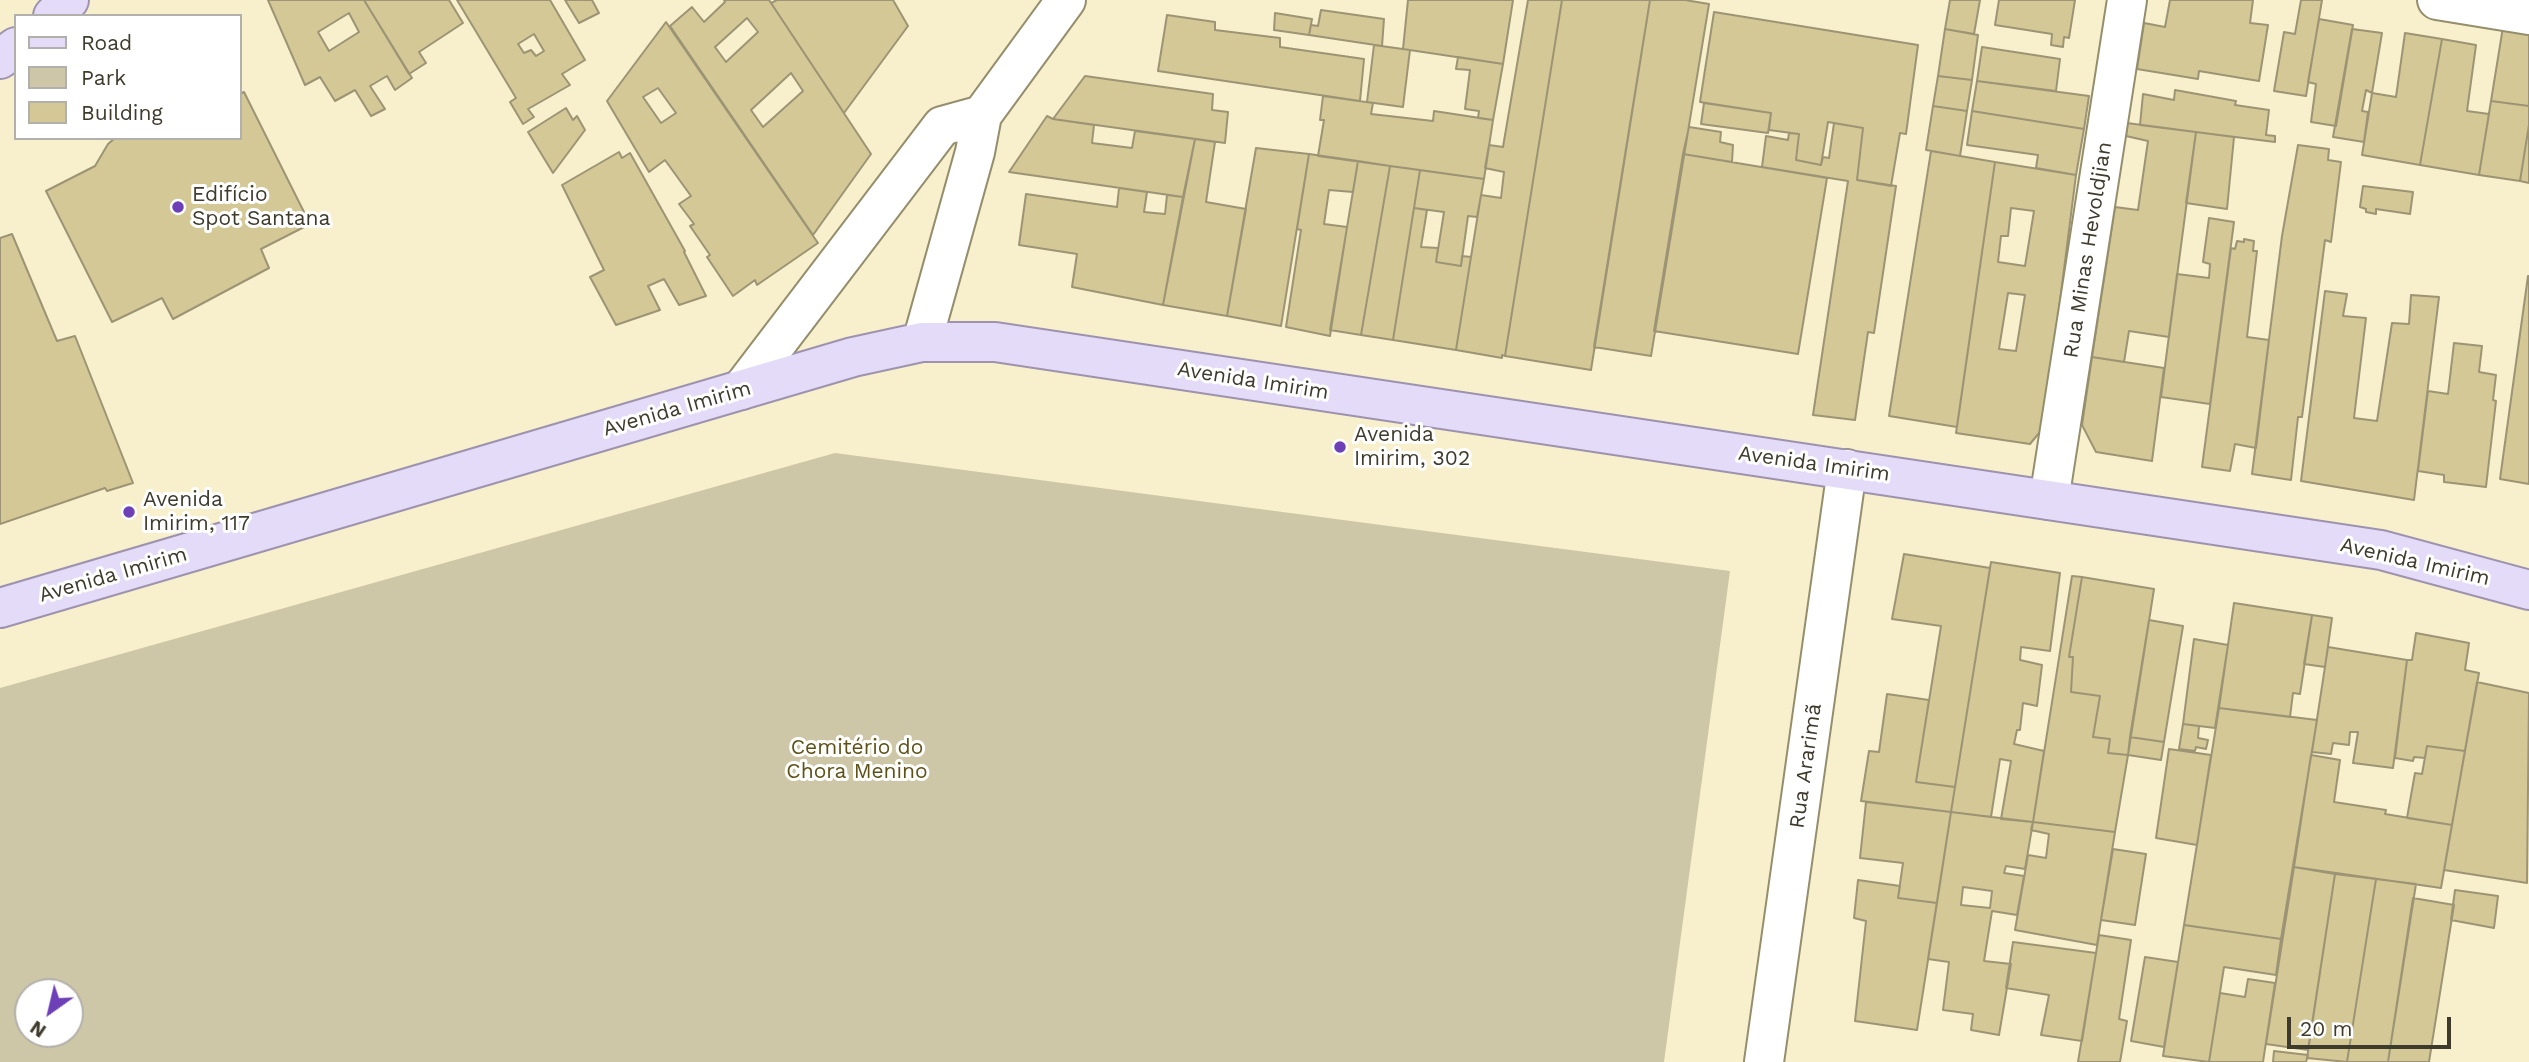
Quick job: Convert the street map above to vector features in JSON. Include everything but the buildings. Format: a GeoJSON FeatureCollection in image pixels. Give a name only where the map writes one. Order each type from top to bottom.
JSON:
{"type":"FeatureCollection","features":[{"type":"Feature","properties":{"kind":"main road"},"geometry":{"type":"LineString","coordinates":[[55,14],[69,0]]}},
{"type":"Feature","properties":{"kind":"main road","name":"Avenida Imirim"},"geometry":{"type":"LineString","coordinates":[[0,608],[853,357],[922,342],[995,342],[2381,550],[2529,590]]}},
{"type":"Feature","properties":{"kind":"street"},"geometry":{"type":"LineString","coordinates":[[922,342],[975,152],[982,115],[1066,0]]}},
{"type":"Feature","properties":{"kind":"street","name":"Rua Minas Hevoldjian"},"geometry":{"type":"LineString","coordinates":[[2049,500],[2127,0]]}},
{"type":"Feature","properties":{"kind":"street"},"geometry":{"type":"LineString","coordinates":[[2437,0],[2529,15]]}},
{"type":"Feature","properties":{"kind":"street"},"geometry":{"type":"LineString","coordinates":[[741,390],[942,126],[982,115]]}},
{"type":"Feature","properties":{"kind":"street","name":"Rua Ararimã"},"geometry":{"type":"LineString","coordinates":[[1764,1062],[1847,469]]}},
{"type":"Feature","properties":{"kind":"green space","name":"Cemitério do Chora Menino"},"geometry":{"type":"Polygon","coordinates":[[[835,453],[1730,571],[1664,1062],[0,1062],[0,688],[835,453]]]}},
{"type":"Feature","properties":{"kind":"place","name":"Edifício Spot Santana"},"geometry":{"type":"Point","coordinates":[178,207]}},
{"type":"Feature","properties":{"kind":"place","name":"Avenida Imirim, 302"},"geometry":{"type":"Point","coordinates":[1340,447]}},
{"type":"Feature","properties":{"kind":"place","name":"Avenida Imirim, 117"},"geometry":{"type":"Point","coordinates":[129,512]}}]}
